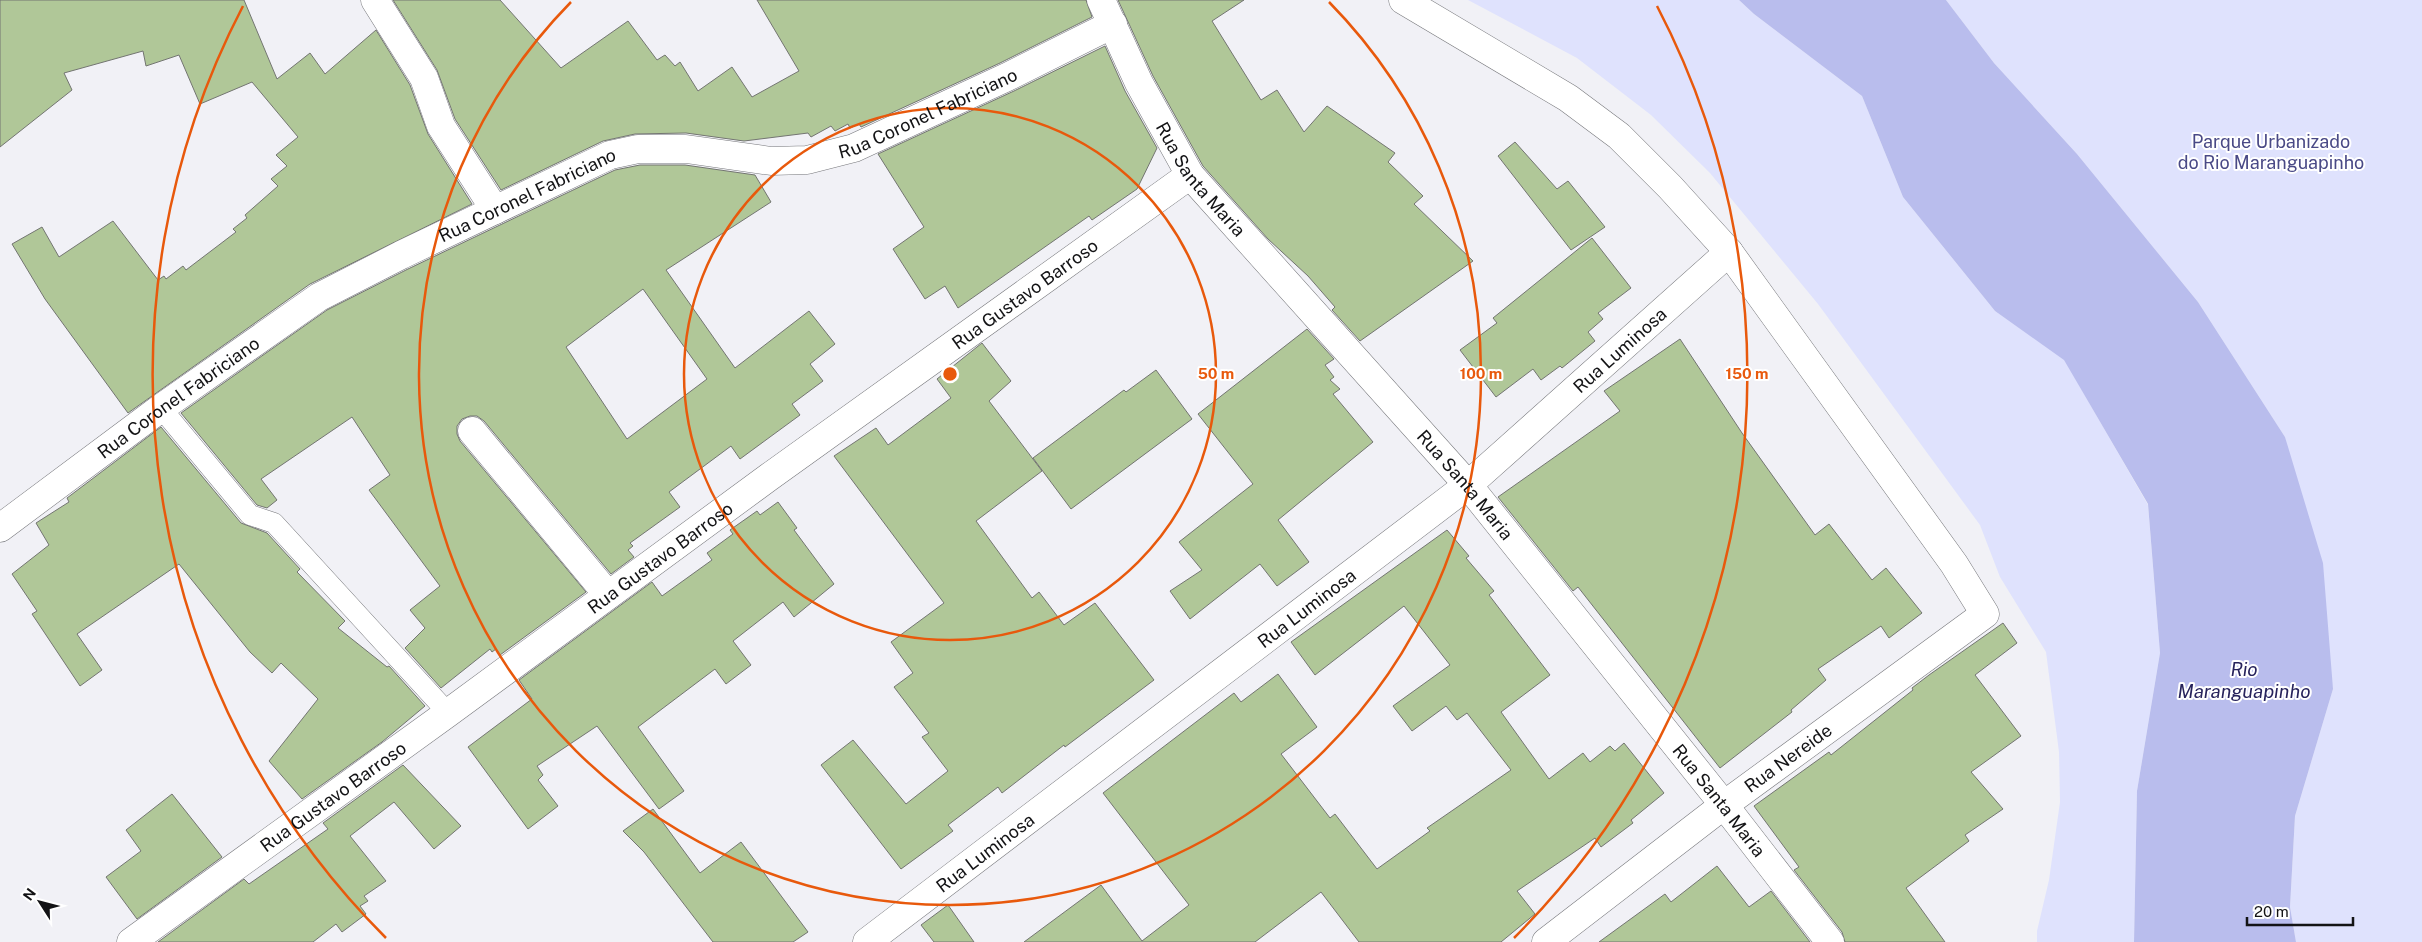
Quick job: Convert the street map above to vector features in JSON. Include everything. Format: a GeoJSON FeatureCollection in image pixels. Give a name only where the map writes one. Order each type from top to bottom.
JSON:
{"type":"FeatureCollection","features":[{"type":"Feature","properties":{"kind":"street"},"geometry":{"type":"LineString","coordinates":[[375,0],[424,78],[440,126],[495,210]]}},
{"type":"Feature","properties":{"kind":"street"},"geometry":{"type":"LineString","coordinates":[[1402,0],[1568,98],[1619,136],[1670,187],[1729,252]]}},
{"type":"Feature","properties":{"kind":"street","name":"Rua Coronel Fabriciano"},"geometry":{"type":"LineString","coordinates":[[0,528],[160,408],[319,297],[610,154],[638,149],[686,149],[770,161],[808,160],[854,148],[1007,77],[1107,12]]}},
{"type":"Feature","properties":{"kind":"street","name":"Rua Santa Maria"},"geometry":{"type":"LineString","coordinates":[[1107,12],[1138,84],[1190,175],[1468,485],[1724,805],[1830,942]]}},
{"type":"Feature","properties":{"kind":"street","name":"Rua Gustavo Barroso"},"geometry":{"type":"LineString","coordinates":[[131,942],[1190,175]]}},
{"type":"Feature","properties":{"kind":"street","name":"Rua Luminosa"},"geometry":{"type":"LineString","coordinates":[[867,942],[1468,485],[1729,252]]}},
{"type":"Feature","properties":{"kind":"street","name":"Rua Nereide"},"geometry":{"type":"LineString","coordinates":[[1546,942],[1724,805],[1985,614],[1954,564],[1729,252]]}},
{"type":"Feature","properties":{"kind":"street"},"geometry":{"type":"LineString","coordinates":[[472,431],[608,595]]}},
{"type":"Feature","properties":{"kind":"lane"},"geometry":{"type":"LineString","coordinates":[[160,408],[250,515],[274,523],[448,714]]}},
{"type":"Feature","properties":{"kind":"green space"},"geometry":{"type":"Polygon","coordinates":[[[1468,0],[1739,0],[1754,14],[1862,96],[1903,197],[1995,311],[2064,359],[2148,505],[2160,653],[2137,791],[2134,942],[2037,942],[2037,931],[2049,880],[2060,802],[2059,752],[2046,652],[2000,577],[1980,525],[1818,304],[1710,173],[1651,115],[1577,58],[1468,0]]]}},
{"type":"Feature","properties":{"kind":"green space","name":"Parque Urbanizado do Rio Maranguapinho"},"geometry":{"type":"Polygon","coordinates":[[[1946,0],[2422,0],[2422,942],[2296,942],[2290,907],[2295,816],[2333,689],[2285,437],[2198,302],[2077,154],[1994,63],[1946,0]]]}},
{"type":"Feature","properties":{"kind":"water","name":"Rio Maranguapinho"},"geometry":{"type":"Polygon","coordinates":[[[1739,0],[1946,0],[1994,63],[2077,154],[2198,302],[2285,437],[2323,563],[2333,689],[2295,816],[2290,907],[2296,942],[2134,942],[2137,791],[2160,653],[2148,504],[2064,360],[1995,311],[1903,197],[1862,96],[1754,14],[1739,0]]]}},
{"type":"Feature","properties":{"kind":"building"},"geometry":{"type":"Polygon","coordinates":[[[0,0],[244,0],[277,79],[310,53],[325,74],[376,30],[410,85],[428,134],[472,204],[310,284],[128,413],[45,299],[12,244],[42,227],[59,257],[113,221],[158,280],[164,276],[166,279],[183,266],[186,270],[236,232],[233,229],[247,218],[245,215],[278,186],[271,179],[287,166],[276,155],[298,137],[252,82],[200,104],[179,55],[146,66],[143,51],[64,73],[72,90],[0,147],[0,0]]]}},
{"type":"Feature","properties":{"kind":"building"},"geometry":{"type":"Polygon","coordinates":[[[393,0],[500,0],[561,68],[628,21],[657,60],[665,55],[675,66],[680,62],[698,91],[732,67],[752,97],[799,71],[757,0],[1086,0],[1092,17],[1000,63],[861,127],[859,124],[850,128],[848,124],[835,131],[831,126],[811,137],[808,133],[744,141],[686,133],[635,134],[603,141],[501,190],[455,119],[437,70],[393,0]]]}},
{"type":"Feature","properties":{"kind":"building"},"geometry":{"type":"Polygon","coordinates":[[[1118,0],[1244,0],[1212,21],[1261,100],[1277,90],[1304,132],[1327,106],[1395,153],[1388,162],[1423,196],[1414,204],[1473,261],[1360,341],[1332,310],[1335,307],[1308,276],[1268,239],[1203,166],[1153,76],[1118,0]]]}},
{"type":"Feature","properties":{"kind":"building"},"geometry":{"type":"Polygon","coordinates":[[[1105,46],[1125,91],[1157,148],[1137,189],[1092,220],[1089,216],[958,308],[945,286],[925,299],[893,249],[924,227],[878,154],[1014,91],[1105,46]]]}},
{"type":"Feature","properties":{"kind":"building"},"geometry":{"type":"Polygon","coordinates":[[[1515,142],[1557,189],[1568,181],[1605,227],[1571,250],[1498,156],[1515,142]]]}},
{"type":"Feature","properties":{"kind":"building"},"geometry":{"type":"Polygon","coordinates":[[[640,165],[685,165],[755,175],[771,202],[666,270],[735,368],[809,311],[835,344],[810,364],[823,381],[792,404],[800,415],[740,459],[731,446],[669,492],[680,507],[630,543],[633,546],[628,550],[634,557],[611,574],[484,421],[477,416],[462,419],[457,426],[457,434],[460,441],[586,592],[500,655],[496,649],[492,652],[490,649],[441,688],[405,648],[425,628],[410,610],[440,586],[369,490],[390,475],[352,417],[261,479],[277,500],[267,508],[257,505],[181,413],[327,310],[615,170],[640,165]],[[643,289],[566,347],[627,439],[707,379],[643,289]]]}},
{"type":"Feature","properties":{"kind":"building"},"geometry":{"type":"Polygon","coordinates":[[[1592,238],[1631,288],[1598,313],[1603,319],[1588,332],[1595,341],[1562,368],[1560,366],[1541,380],[1533,369],[1496,397],[1460,350],[1497,323],[1493,318],[1592,238]]]}},
{"type":"Feature","properties":{"kind":"building"},"geometry":{"type":"Polygon","coordinates":[[[1307,329],[1334,359],[1325,365],[1334,377],[1330,380],[1340,389],[1333,394],[1373,442],[1278,520],[1309,562],[1277,586],[1260,564],[1190,619],[1170,591],[1202,570],[1179,542],[1253,484],[1198,414],[1307,329]]]}},
{"type":"Feature","properties":{"kind":"building"},"geometry":{"type":"Polygon","coordinates":[[[1680,339],[1742,433],[1815,535],[1829,524],[1872,580],[1886,568],[1922,613],[1889,638],[1881,626],[1818,669],[1826,680],[1791,710],[1792,712],[1720,768],[1578,587],[1573,591],[1498,497],[1620,411],[1604,391],[1680,339]]]}},
{"type":"Feature","properties":{"kind":"building"},"geometry":{"type":"Polygon","coordinates":[[[982,343],[1011,381],[989,401],[1042,471],[976,521],[1032,598],[1039,592],[1064,625],[1095,603],[1154,680],[1065,747],[1064,745],[1002,793],[998,787],[948,825],[953,831],[901,869],[821,765],[853,740],[906,804],[948,771],[922,737],[929,733],[894,687],[913,673],[891,642],[944,603],[834,456],[876,428],[888,445],[951,398],[937,379],[982,343]]]}},
{"type":"Feature","properties":{"kind":"building"},"geometry":{"type":"Polygon","coordinates":[[[1156,370],[1192,419],[1071,509],[1033,458],[1124,390],[1126,392],[1156,370]]]}},
{"type":"Feature","properties":{"kind":"building"},"geometry":{"type":"Polygon","coordinates":[[[161,427],[241,523],[267,533],[300,569],[297,572],[345,621],[338,628],[387,667],[389,666],[425,706],[382,742],[302,799],[269,761],[318,699],[281,663],[272,673],[250,652],[179,564],[77,634],[102,670],[80,686],[32,614],[37,611],[12,574],[49,545],[36,523],[69,502],[67,498],[161,427]]]}},
{"type":"Feature","properties":{"kind":"building"},"geometry":{"type":"Polygon","coordinates":[[[778,502],[797,528],[794,530],[834,584],[794,617],[783,602],[733,641],[751,665],[726,684],[715,669],[638,727],[684,791],[659,809],[597,726],[537,766],[543,775],[538,780],[558,806],[528,829],[468,747],[532,699],[519,680],[652,582],[662,596],[712,560],[707,553],[733,534],[730,530],[757,511],[760,515],[778,502]]]}},
{"type":"Feature","properties":{"kind":"building"},"geometry":{"type":"Polygon","coordinates":[[[1447,530],[1469,556],[1466,558],[1494,591],[1489,595],[1550,675],[1501,712],[1549,779],[1583,753],[1590,762],[1610,746],[1615,751],[1624,743],[1664,793],[1631,820],[1633,823],[1601,847],[1595,838],[1517,891],[1535,914],[1501,942],[1359,942],[1321,892],[1255,942],[1024,942],[1101,885],[1142,941],[1189,905],[1103,793],[1234,693],[1241,702],[1278,674],[1317,727],[1281,754],[1330,818],[1335,814],[1377,869],[1430,831],[1427,828],[1511,770],[1467,713],[1457,720],[1446,706],[1412,731],[1393,706],[1450,665],[1404,606],[1315,675],[1291,642],[1447,530]]]}},
{"type":"Feature","properties":{"kind":"building"},"geometry":{"type":"Polygon","coordinates":[[[2003,623],[2017,643],[1975,675],[2021,736],[1971,772],[2003,809],[1965,835],[1969,841],[1906,888],[1945,942],[1845,942],[1842,932],[1794,870],[1799,867],[1754,806],[1829,752],[1831,755],[1913,690],[1912,688],[2003,623]]]}},
{"type":"Feature","properties":{"kind":"building"},"geometry":{"type":"Polygon","coordinates":[[[403,765],[461,826],[434,849],[394,802],[350,836],[386,881],[364,896],[368,901],[360,906],[366,914],[342,932],[336,924],[313,942],[158,942],[244,879],[249,884],[328,829],[323,823],[403,765]]]}},
{"type":"Feature","properties":{"kind":"building"},"geometry":{"type":"Polygon","coordinates":[[[172,794],[222,857],[137,919],[106,877],[141,851],[126,830],[172,794]]]}},
{"type":"Feature","properties":{"kind":"building"},"geometry":{"type":"Polygon","coordinates":[[[653,809],[700,873],[741,842],[808,932],[793,942],[713,942],[644,852],[623,831],[653,809]]]}},
{"type":"Feature","properties":{"kind":"building"},"geometry":{"type":"Polygon","coordinates":[[[1717,866],[1749,907],[1771,891],[1810,942],[1599,942],[1665,894],[1671,902],[1717,866]]]}},
{"type":"Feature","properties":{"kind":"building"},"geometry":{"type":"Polygon","coordinates":[[[948,905],[974,942],[934,942],[921,925],[948,905]]]}}]}
